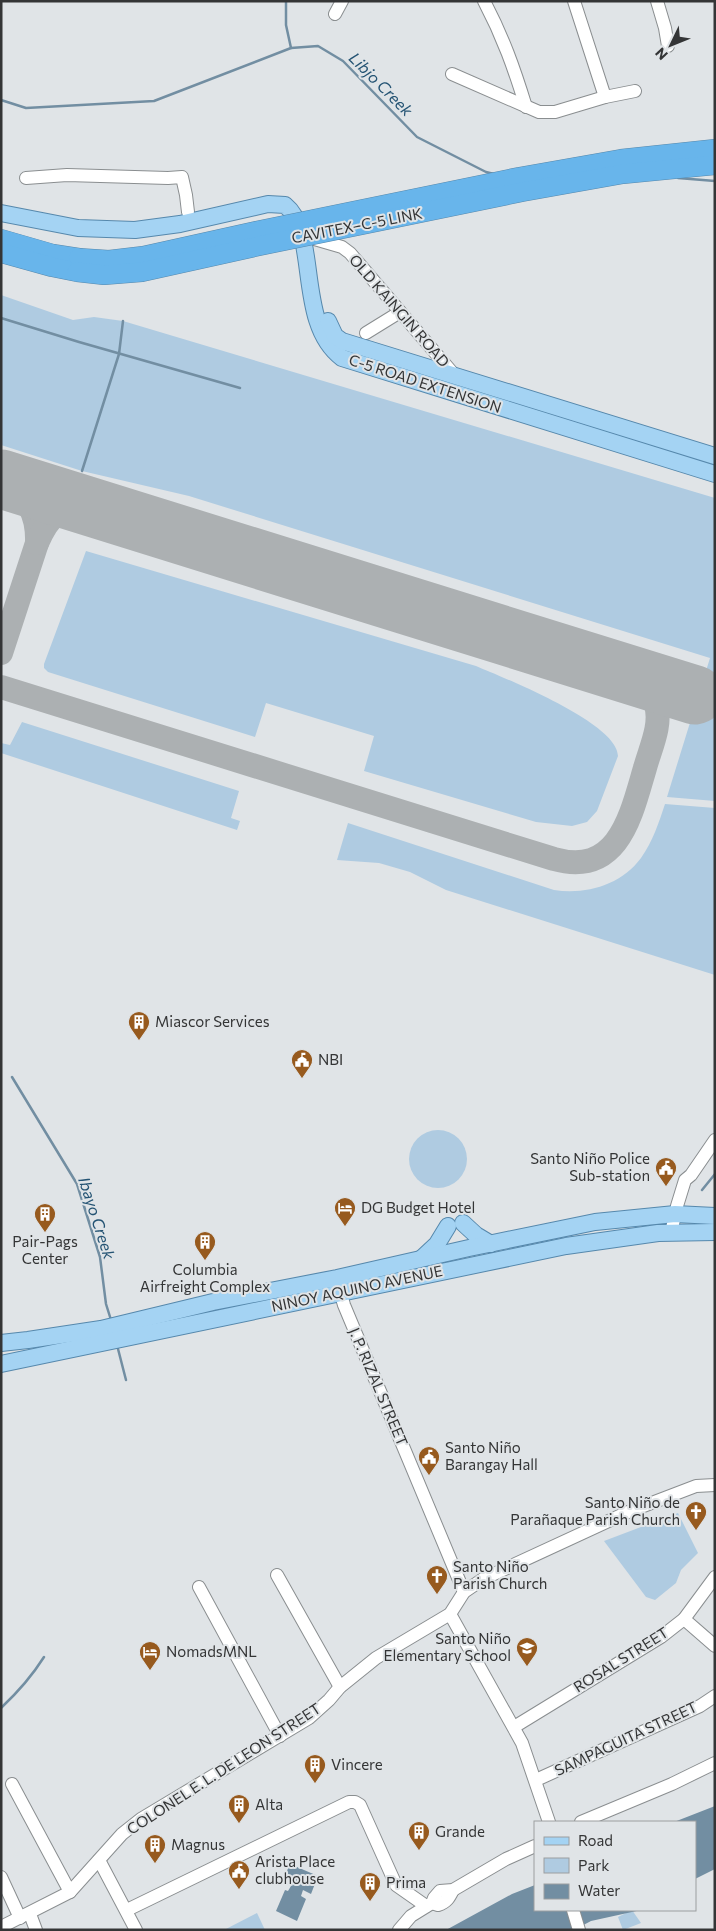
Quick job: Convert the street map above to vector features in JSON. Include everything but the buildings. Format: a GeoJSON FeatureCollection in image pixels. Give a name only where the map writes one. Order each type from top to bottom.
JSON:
{"type":"FeatureCollection","features":[{"type":"Feature","properties":{"kind":"highway","name":"CAVITEX–C-5 LINK"},"geometry":{"type":"LineString","coordinates":[[1,253],[52,267],[131,258],[519,177],[621,159],[715,149]]}},
{"type":"Feature","properties":{"kind":"highway","name":"CAVITEX–C-5 LINK"},"geometry":{"type":"LineString","coordinates":[[1,239],[53,254],[104,274],[142,272],[522,192],[623,174],[715,165]]}},
{"type":"Feature","properties":{"kind":"main road","name":"C-5 ROAD EXTENSION"},"geometry":{"type":"LineString","coordinates":[[1,203],[53,215],[99,220],[135,220],[188,212],[265,196],[286,196],[301,209],[311,238],[322,303],[330,328],[337,338],[456,377],[715,456]]}},
{"type":"Feature","properties":{"kind":"main road","name":"C-5 ROAD EXTENSION"},"geometry":{"type":"LineString","coordinates":[[1,213],[78,228],[135,230],[180,224],[268,204],[285,206],[293,215],[303,240],[311,298],[320,328],[330,347],[342,358],[715,474]]}},
{"type":"Feature","properties":{"kind":"main road","name":"NINOY AQUINO AVENUE"},"geometry":{"type":"LineString","coordinates":[[338,1285],[421,1259],[595,1222],[679,1214],[715,1216]]}},
{"type":"Feature","properties":{"kind":"main road"},"geometry":{"type":"LineString","coordinates":[[421,1259],[456,1224],[491,1244]]}},
{"type":"Feature","properties":{"kind":"main road","name":"NINOY AQUINO AVENUE"},"geometry":{"type":"LineString","coordinates":[[1,1364],[124,1331],[338,1285],[566,1246],[676,1233],[715,1232]]}},
{"type":"Feature","properties":{"kind":"main road","name":"NINOY AQUINO AVENUE"},"geometry":{"type":"LineString","coordinates":[[1,1343],[103,1336]]}},
{"type":"Feature","properties":{"kind":"street"},"geometry":{"type":"LineString","coordinates":[[335,14],[342,1]]}},
{"type":"Feature","properties":{"kind":"street"},"geometry":{"type":"LineString","coordinates":[[484,1],[508,50],[526,107]]}},
{"type":"Feature","properties":{"kind":"street"},"geometry":{"type":"LineString","coordinates":[[574,1],[605,98]]}},
{"type":"Feature","properties":{"kind":"street"},"geometry":{"type":"LineString","coordinates":[[656,1],[665,28],[668,46]]}},
{"type":"Feature","properties":{"kind":"street"},"geometry":{"type":"LineString","coordinates":[[452,74],[539,112],[556,112],[635,91]]}},
{"type":"Feature","properties":{"kind":"street"},"geometry":{"type":"LineString","coordinates":[[26,178],[67,175],[168,178],[182,176],[188,212]]}},
{"type":"Feature","properties":{"kind":"street","name":"OLD KAINGIN ROAD"},"geometry":{"type":"LineString","coordinates":[[311,238],[342,247],[350,253],[456,377]]}},
{"type":"Feature","properties":{"kind":"street"},"geometry":{"type":"LineString","coordinates":[[366,333],[400,312]]}},
{"type":"Feature","properties":{"kind":"street"},"geometry":{"type":"LineString","coordinates":[[676,1233],[679,1214],[691,1183],[691,1175],[715,1140]]}},
{"type":"Feature","properties":{"kind":"street","name":"J. P. RIZAL STREET"},"geometry":{"type":"LineString","coordinates":[[338,1285],[464,1592]]}},
{"type":"Feature","properties":{"kind":"street","name":"COLONEL E. L. DE LEON STREET"},"geometry":{"type":"LineString","coordinates":[[1,1927],[70,1892],[122,1834],[141,1819],[309,1718],[340,1687],[376,1658],[450,1614],[464,1592],[483,1579],[628,1512],[696,1486],[715,1484]]}},
{"type":"Feature","properties":{"kind":"street"},"geometry":{"type":"LineString","coordinates":[[277,1575],[340,1687]]}},
{"type":"Feature","properties":{"kind":"street","name":"ROSAL STREET"},"geometry":{"type":"LineString","coordinates":[[514,1727],[661,1637],[684,1619],[715,1577]]}},
{"type":"Feature","properties":{"kind":"street"},"geometry":{"type":"LineString","coordinates":[[199,1587],[280,1736]]}},
{"type":"Feature","properties":{"kind":"street"},"geometry":{"type":"LineString","coordinates":[[450,1614],[522,1743],[536,1780],[548,1821]]}},
{"type":"Feature","properties":{"kind":"street"},"geometry":{"type":"LineString","coordinates":[[684,1619],[715,1646]]}},
{"type":"Feature","properties":{"kind":"street","name":"SAMPAGUITA STREET"},"geometry":{"type":"LineString","coordinates":[[536,1780],[700,1706],[715,1696]]}},
{"type":"Feature","properties":{"kind":"street"},"geometry":{"type":"LineString","coordinates":[[583,1821],[672,1784],[715,1763]]}},
{"type":"Feature","properties":{"kind":"street"},"geometry":{"type":"LineString","coordinates":[[12,1784],[70,1892]]}},
{"type":"Feature","properties":{"kind":"street"},"geometry":{"type":"LineString","coordinates":[[127,1910],[349,1802],[355,1802],[360,1805],[396,1885],[429,1904],[438,1905],[445,1903],[453,1890],[506,1859],[534,1846]]}},
{"type":"Feature","properties":{"kind":"street"},"geometry":{"type":"LineString","coordinates":[[98,1860],[127,1910],[136,1930]]}},
{"type":"Feature","properties":{"kind":"street"},"geometry":{"type":"LineString","coordinates":[[1,1877],[36,1930]]}},
{"type":"Feature","properties":{"kind":"street"},"geometry":{"type":"LineString","coordinates":[[399,1930],[411,1916],[429,1904]]}},
{"type":"Feature","properties":{"kind":"street"},"geometry":{"type":"LineString","coordinates":[[573,1911],[580,1930]]}},
{"type":"Feature","properties":{"kind":"green space"},"geometry":{"type":"Polygon","coordinates":[[[1,295],[73,320],[94,317],[123,321],[715,498],[715,801],[667,797],[710,658],[189,496],[82,471],[1,445],[1,295]]]}},
{"type":"Feature","properties":{"kind":"green space"},"geometry":{"type":"Polygon","coordinates":[[[86,551],[476,666],[557,703],[600,730],[613,743],[618,756],[597,811],[587,822],[572,826],[536,822],[364,771],[374,736],[266,703],[255,737],[48,672],[44,668],[44,664],[86,551]]]}},
{"type":"Feature","properties":{"kind":"green space"},"geometry":{"type":"Polygon","coordinates":[[[22,722],[239,791],[231,818],[240,821],[237,830],[1,753],[1,743],[10,745],[22,722]]]}},
{"type":"Feature","properties":{"kind":"green space"},"geometry":{"type":"Polygon","coordinates":[[[665,804],[715,808],[715,975],[446,890],[410,872],[379,863],[337,860],[348,823],[554,890],[578,891],[590,889],[602,886],[623,875],[641,858],[649,845],[665,804]]]}},
{"type":"Feature","properties":{"kind":"green space"},"geometry":{"type":"Polygon","coordinates":[[[438,1130],[454,1135],[462,1143],[467,1159],[462,1175],[454,1183],[438,1188],[422,1183],[414,1175],[409,1159],[414,1143],[422,1135],[438,1130]]]}},
{"type":"Feature","properties":{"kind":"green space"},"geometry":{"type":"Polygon","coordinates":[[[678,1513],[698,1553],[681,1570],[676,1583],[655,1600],[646,1597],[604,1541],[678,1513]]]}},
{"type":"Feature","properties":{"kind":"green space"},"geometry":{"type":"Polygon","coordinates":[[[633,1911],[641,1923],[623,1930],[618,1917],[633,1911]]]}},
{"type":"Feature","properties":{"kind":"green space"},"geometry":{"type":"Polygon","coordinates":[[[257,1913],[265,1930],[224,1930],[257,1913]]]}},
{"type":"Feature","properties":{"kind":"water"},"geometry":{"type":"Polygon","coordinates":[[[715,1806],[715,1869],[696,1878],[696,1821],[677,1821],[715,1806]]]}},
{"type":"Feature","properties":{"kind":"water"},"geometry":{"type":"Polygon","coordinates":[[[290,1864],[318,1876],[311,1894],[303,1890],[301,1896],[306,1899],[297,1921],[276,1911],[285,1890],[288,1891],[291,1886],[282,1882],[290,1864]]]}},
{"type":"Feature","properties":{"kind":"water"},"geometry":{"type":"Polygon","coordinates":[[[534,1885],[534,1911],[636,1911],[591,1921],[574,1930],[446,1930],[512,1894],[534,1885]]]}},
{"type":"Feature","properties":{"kind":"waterway"},"geometry":{"type":"LineString","coordinates":[[286,1],[286,25],[291,48]]}},
{"type":"Feature","properties":{"kind":"waterway","name":"Libjo Creek"},"geometry":{"type":"LineString","coordinates":[[1,100],[26,108],[154,101],[291,48],[318,46],[343,61],[417,137],[486,172],[494,174]]}},
{"type":"Feature","properties":{"kind":"waterway","name":"Libjo Creek"},"geometry":{"type":"LineString","coordinates":[[678,178],[715,181]]}},
{"type":"Feature","properties":{"kind":"waterway"},"geometry":{"type":"LineString","coordinates":[[1,318],[240,388]]}},
{"type":"Feature","properties":{"kind":"waterway"},"geometry":{"type":"LineString","coordinates":[[82,471],[119,354],[123,321]]}},
{"type":"Feature","properties":{"kind":"waterway","name":"Ibayo Creek"},"geometry":{"type":"LineString","coordinates":[[12,1077],[77,1184],[100,1257],[106,1304],[111,1320]]}},
{"type":"Feature","properties":{"kind":"waterway"},"geometry":{"type":"LineString","coordinates":[[702,1190],[715,1174]]}},
{"type":"Feature","properties":{"kind":"waterway","name":"Ibayo Creek"},"geometry":{"type":"LineString","coordinates":[[117,1345],[126,1380]]}},
{"type":"Feature","properties":{"kind":"waterway","name":"Ibayo Creek"},"geometry":{"type":"LineString","coordinates":[[1,1708],[35,1671],[44,1657]]}},
{"type":"Feature","properties":{"kind":"taxiway"},"geometry":{"type":"LineString","coordinates":[[1,481],[25,499],[36,523],[37,533],[37,543],[1,653]]}},
{"type":"Feature","properties":{"kind":"taxiway"},"geometry":{"type":"LineString","coordinates":[[37,543],[47,525],[58,513],[72,508],[93,508]]}},
{"type":"Feature","properties":{"kind":"taxiway"},"geometry":{"type":"LineString","coordinates":[[1,687],[554,859],[576,862],[594,859],[608,851],[619,838],[634,805],[658,721],[656,705],[650,693],[635,680],[618,671]]}},
{"type":"Feature","properties":{"kind":"runway"},"geometry":{"type":"LineString","coordinates":[[1,479],[695,695]]}},
{"type":"Feature","properties":{"kind":"place","name":"Miascor Services"},"geometry":{"type":"Point","coordinates":[139,1041]}},
{"type":"Feature","properties":{"kind":"place","name":"NBI"},"geometry":{"type":"Point","coordinates":[302,1079]}},
{"type":"Feature","properties":{"kind":"place","name":"Santo Niño Police Sub-station"},"geometry":{"type":"Point","coordinates":[666,1187]}},
{"type":"Feature","properties":{"kind":"place","name":"DG Budget Hotel"},"geometry":{"type":"Point","coordinates":[345,1227]}},
{"type":"Feature","properties":{"kind":"place","name":"Pair-Pags Center"},"geometry":{"type":"Point","coordinates":[45,1233]}},
{"type":"Feature","properties":{"kind":"place","name":"Columbia Airfreight Complex"},"geometry":{"type":"Point","coordinates":[205,1261]}},
{"type":"Feature","properties":{"kind":"place","name":"Santo Niño Barangay Hall"},"geometry":{"type":"Point","coordinates":[429,1476]}},
{"type":"Feature","properties":{"kind":"place","name":"Santo Niño de Parañaque Parish Church"},"geometry":{"type":"Point","coordinates":[696,1531]}},
{"type":"Feature","properties":{"kind":"place","name":"Santo Niño Parish Church"},"geometry":{"type":"Point","coordinates":[437,1595]}},
{"type":"Feature","properties":{"kind":"place","name":"Santo Niño Elementary School"},"geometry":{"type":"Point","coordinates":[527,1667]}},
{"type":"Feature","properties":{"kind":"place","name":"NomadsMNL"},"geometry":{"type":"Point","coordinates":[150,1671]}},
{"type":"Feature","properties":{"kind":"place","name":"Vincere"},"geometry":{"type":"Point","coordinates":[315,1784]}},
{"type":"Feature","properties":{"kind":"place","name":"Alta"},"geometry":{"type":"Point","coordinates":[239,1824]}},
{"type":"Feature","properties":{"kind":"place","name":"Grande"},"geometry":{"type":"Point","coordinates":[419,1851]}},
{"type":"Feature","properties":{"kind":"place","name":"Magnus"},"geometry":{"type":"Point","coordinates":[155,1864]}},
{"type":"Feature","properties":{"kind":"place","name":"Arista Place clubhouse"},"geometry":{"type":"Point","coordinates":[239,1890]}},
{"type":"Feature","properties":{"kind":"place","name":"Prima"},"geometry":{"type":"Point","coordinates":[370,1902]}}]}
